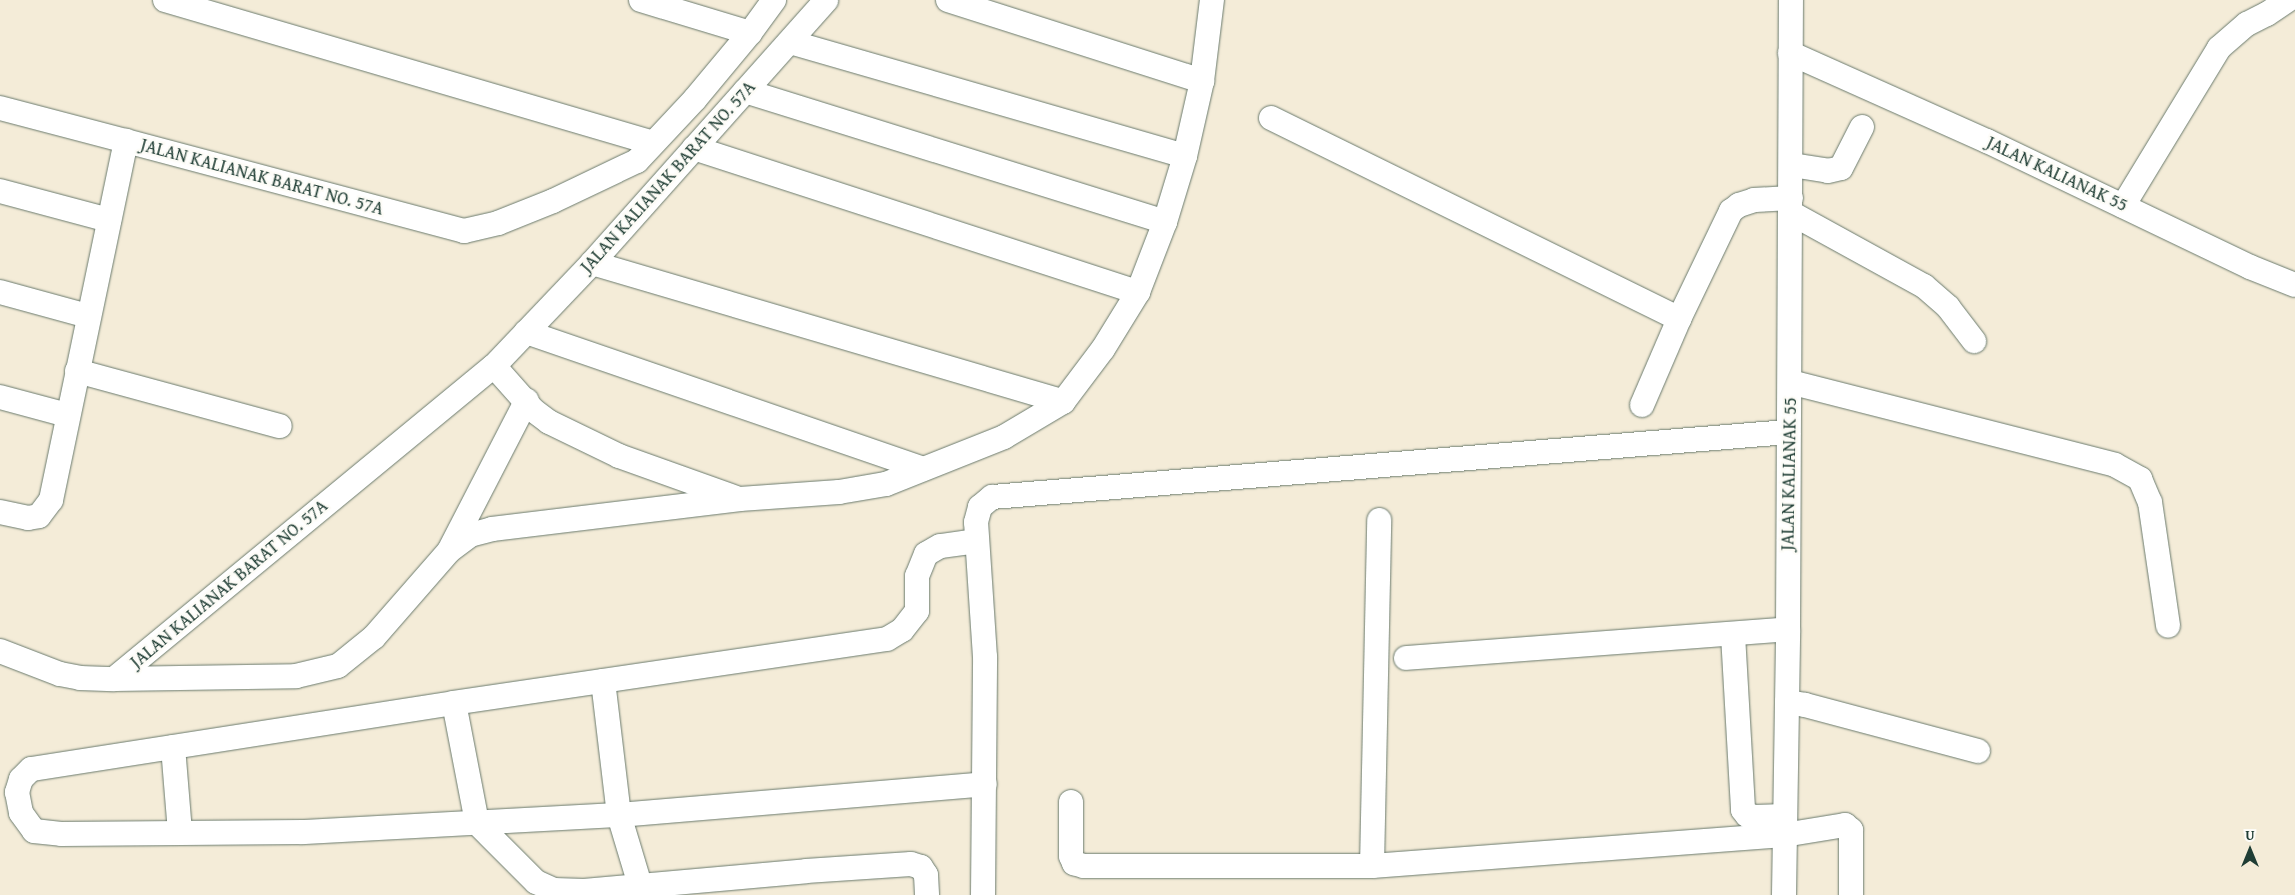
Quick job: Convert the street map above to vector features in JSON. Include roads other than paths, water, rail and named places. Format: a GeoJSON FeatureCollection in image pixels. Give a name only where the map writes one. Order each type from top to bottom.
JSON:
{"type":"FeatureCollection","features":[{"type":"Feature","properties":{"kind":"lane"},"geometry":{"type":"LineString","coordinates":[[165,0],[653,143]]}},
{"type":"Feature","properties":{"kind":"lane"},"geometry":{"type":"LineString","coordinates":[[641,0],[750,33]]}},
{"type":"Feature","properties":{"kind":"lane","name":"JALAN KALIANAK BARAT NO. 57A"},"geometry":{"type":"LineString","coordinates":[[0,512],[28,518],[38,516],[51,500],[67,415],[126,141],[464,231],[498,223],[554,201],[637,161],[695,99],[750,33],[774,0]]}},
{"type":"Feature","properties":{"kind":"lane","name":"JALAN KALIANAK BARAT NO. 57A"},"geometry":{"type":"LineString","coordinates":[[0,651],[60,674],[80,678],[114,679],[494,366],[592,263],[826,0]]}},
{"type":"Feature","properties":{"kind":"lane"},"geometry":{"type":"LineString","coordinates":[[948,0],[1202,81]]}},
{"type":"Feature","properties":{"kind":"lane"},"geometry":{"type":"LineString","coordinates":[[114,679],[296,676],[338,666],[374,637],[449,551],[470,536],[492,529],[740,499],[839,492],[886,484],[1004,437],[1063,402],[1103,349],[1138,292],[1165,222],[1186,156],[1202,81],[1212,0]]}},
{"type":"Feature","properties":{"kind":"lane","name":"JALAN KALIANAK 55"},"geometry":{"type":"LineString","coordinates":[[1784,895],[1792,165],[1791,0]]}},
{"type":"Feature","properties":{"kind":"lane"},"geometry":{"type":"LineString","coordinates":[[2123,206],[2219,48],[2247,24],[2288,0]]}},
{"type":"Feature","properties":{"kind":"lane"},"geometry":{"type":"LineString","coordinates":[[790,42],[1186,156]]}},
{"type":"Feature","properties":{"kind":"lane","name":"JALAN KALIANAK 55"},"geometry":{"type":"LineString","coordinates":[[1790,52],[1987,141],[2250,267],[2295,286]]}},
{"type":"Feature","properties":{"kind":"lane"},"geometry":{"type":"LineString","coordinates":[[745,91],[1165,222]]}},
{"type":"Feature","properties":{"kind":"lane"},"geometry":{"type":"LineString","coordinates":[[0,108],[126,141]]}},
{"type":"Feature","properties":{"kind":"lane"},"geometry":{"type":"LineString","coordinates":[[1271,118],[1679,318]]}},
{"type":"Feature","properties":{"kind":"lane"},"geometry":{"type":"LineString","coordinates":[[1792,165],[1828,171],[1841,168],[1862,127]]}},
{"type":"Feature","properties":{"kind":"lane"},"geometry":{"type":"LineString","coordinates":[[694,148],[1138,292]]}},
{"type":"Feature","properties":{"kind":"lane"},"geometry":{"type":"LineString","coordinates":[[0,191],[109,220]]}},
{"type":"Feature","properties":{"kind":"lane"},"geometry":{"type":"LineString","coordinates":[[1642,405],[1679,318],[1732,212],[1740,205],[1754,200],[1791,206],[1924,286],[1948,307],[1974,341]]}},
{"type":"Feature","properties":{"kind":"lane"},"geometry":{"type":"LineString","coordinates":[[592,263],[1063,402]]}},
{"type":"Feature","properties":{"kind":"lane"},"geometry":{"type":"LineString","coordinates":[[0,292],[88,316]]}},
{"type":"Feature","properties":{"kind":"lane"},"geometry":{"type":"LineString","coordinates":[[526,332],[923,470]]}},
{"type":"Feature","properties":{"kind":"lane"},"geometry":{"type":"LineString","coordinates":[[494,366],[527,400],[533,410],[549,422],[619,456],[740,499]]}},
{"type":"Feature","properties":{"kind":"lane"},"geometry":{"type":"LineString","coordinates":[[77,371],[280,426]]}},
{"type":"Feature","properties":{"kind":"lane"},"geometry":{"type":"LineString","coordinates":[[1790,382],[2115,465],[2140,479],[2150,502],[2168,626]]}},
{"type":"Feature","properties":{"kind":"lane"},"geometry":{"type":"LineString","coordinates":[[0,397],[67,415]]}},
{"type":"Feature","properties":{"kind":"lane"},"geometry":{"type":"LineString","coordinates":[[449,551],[527,400]]}},
{"type":"Feature","properties":{"kind":"lane"},"geometry":{"type":"LineString","coordinates":[[983,895],[984,657],[976,522],[980,507],[992,497],[1788,432]]}},
{"type":"Feature","properties":{"kind":"lane"},"geometry":{"type":"LineString","coordinates":[[1372,866],[1379,520]]}},
{"type":"Feature","properties":{"kind":"lane"},"geometry":{"type":"LineString","coordinates":[[977,541],[940,546],[926,554],[917,576],[917,611],[902,630],[887,639],[454,703],[31,769],[21,779],[17,792],[21,813],[34,831],[61,834],[303,832],[619,815],[984,784]]}},
{"type":"Feature","properties":{"kind":"lane"},"geometry":{"type":"LineString","coordinates":[[1406,658],[1788,629]]}},
{"type":"Feature","properties":{"kind":"lane"},"geometry":{"type":"LineString","coordinates":[[1733,634],[1743,810],[1747,815],[1784,826]]}},
{"type":"Feature","properties":{"kind":"lane"},"geometry":{"type":"LineString","coordinates":[[603,681],[619,815],[642,890]]}},
{"type":"Feature","properties":{"kind":"lane"},"geometry":{"type":"LineString","coordinates":[[1787,702],[1805,705],[1978,751]]}},
{"type":"Feature","properties":{"kind":"lane"},"geometry":{"type":"LineString","coordinates":[[454,703],[477,823],[536,882],[554,890],[642,890],[911,864],[921,867],[926,875],[927,895]]}},
{"type":"Feature","properties":{"kind":"lane"},"geometry":{"type":"LineString","coordinates":[[173,747],[180,833]]}},
{"type":"Feature","properties":{"kind":"lane"},"geometry":{"type":"LineString","coordinates":[[1071,802],[1071,856],[1074,863],[1084,866],[1372,866],[1784,826],[1818,829],[1849,826],[1850,895]]}}]}
